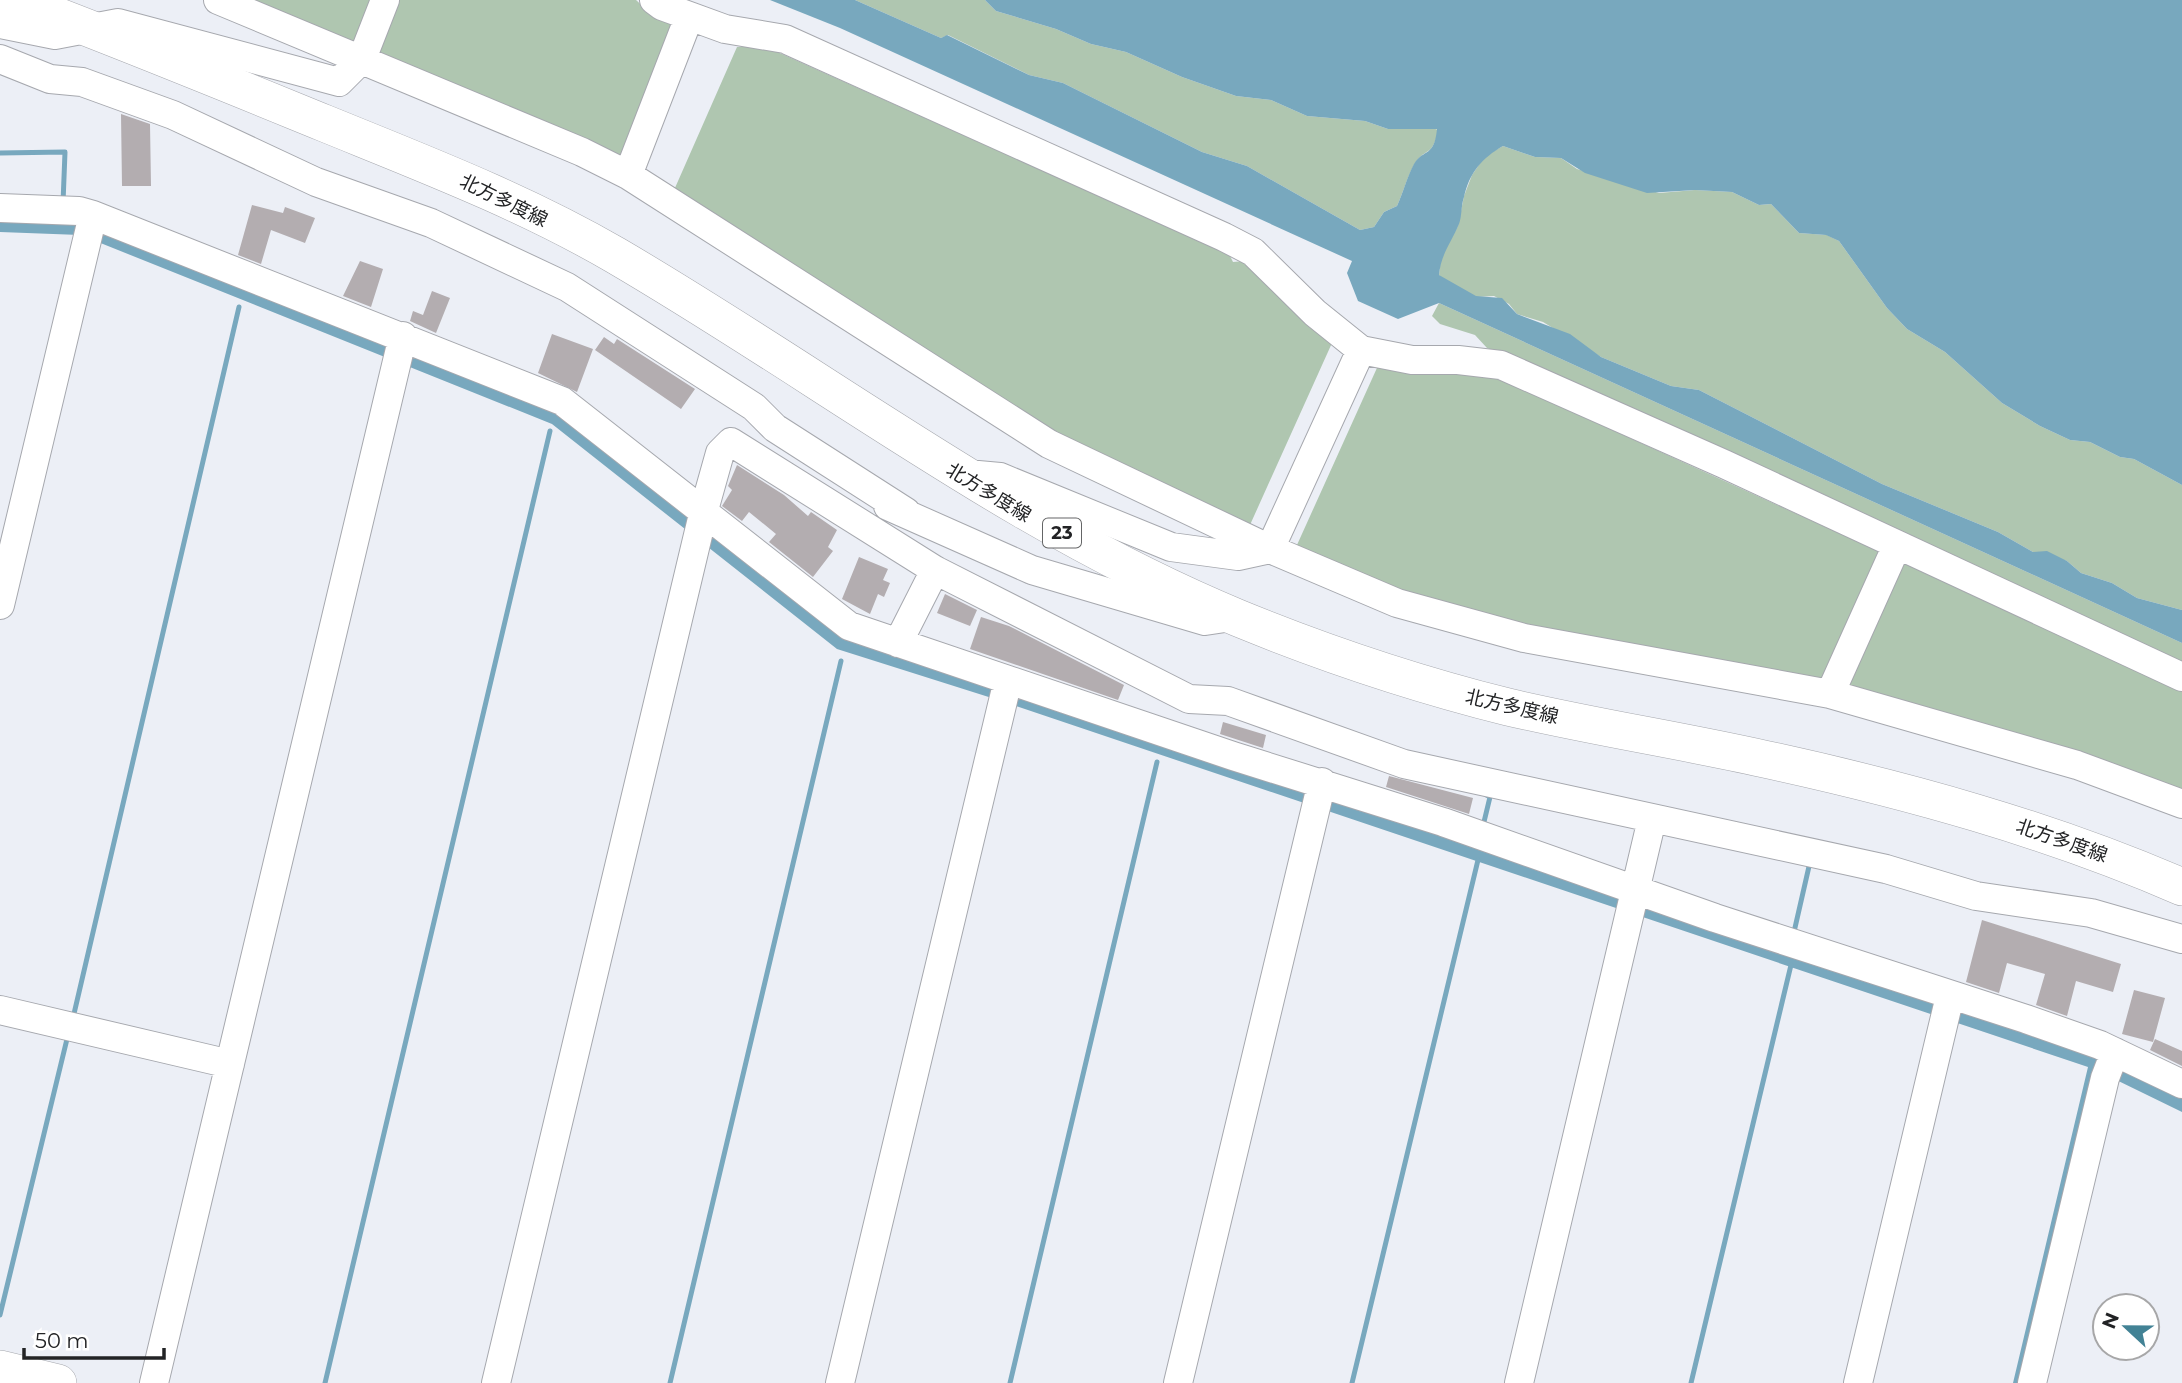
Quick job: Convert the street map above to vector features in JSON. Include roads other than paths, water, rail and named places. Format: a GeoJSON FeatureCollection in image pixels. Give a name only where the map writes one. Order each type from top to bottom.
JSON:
{"type":"FeatureCollection","features":[{"type":"Feature","properties":{"kind":"main road","name":"北方多度線"},"geometry":{"type":"LineString","coordinates":[[15,0],[88,27],[479,186],[611,253],[956,472],[1118,563],[1235,617],[1352,662],[1511,708],[1769,760],[2003,820],[2100,852],[2182,887]]}},
{"type":"Feature","properties":{"kind":"main road"},"geometry":{"type":"LineString","coordinates":[[0,1369],[58,1383]]}},
{"type":"Feature","properties":{"kind":"street"},"geometry":{"type":"LineString","coordinates":[[218,0],[582,152],[628,175],[1049,444],[1270,549],[1397,603],[1524,638],[1830,694],[2077,765],[2182,804]]}},
{"type":"Feature","properties":{"kind":"street"},"geometry":{"type":"LineString","coordinates":[[0,24],[55,35],[118,23],[339,82],[362,59],[385,0]]}},
{"type":"Feature","properties":{"kind":"street"},"geometry":{"type":"LineString","coordinates":[[654,0],[689,17],[725,29],[785,38],[1224,237],[1253,252],[1315,313],[1361,350],[1412,360],[1458,360],[1502,365],[1724,464],[2182,677]]}},
{"type":"Feature","properties":{"kind":"street"},"geometry":{"type":"LineString","coordinates":[[628,175],[689,17]]}},
{"type":"Feature","properties":{"kind":"street"},"geometry":{"type":"LineString","coordinates":[[0,60],[50,79],[82,82],[173,115],[316,182],[431,223],[567,288],[754,407],[775,428],[906,512]]}},
{"type":"Feature","properties":{"kind":"street"},"geometry":{"type":"LineString","coordinates":[[0,208],[79,211],[90,226],[400,348],[562,401],[700,525],[849,626],[898,643],[1005,690],[1233,756],[1319,793],[2182,1084]]}},
{"type":"Feature","properties":{"kind":"street"},"geometry":{"type":"LineString","coordinates":[[0,605],[90,226]]}},
{"type":"Feature","properties":{"kind":"street"},"geometry":{"type":"LineString","coordinates":[[154,1383],[400,348]]}},
{"type":"Feature","properties":{"kind":"street"},"geometry":{"type":"LineString","coordinates":[[1270,549],[1361,350]]}},
{"type":"Feature","properties":{"kind":"street"},"geometry":{"type":"LineString","coordinates":[[731,442],[906,512],[1032,570],[1205,621],[1235,617]]}},
{"type":"Feature","properties":{"kind":"street"},"geometry":{"type":"LineString","coordinates":[[496,1383],[700,525],[720,453],[731,442]]}},
{"type":"Feature","properties":{"kind":"street"},"geometry":{"type":"LineString","coordinates":[[731,442],[935,570],[1189,699],[1228,701],[1404,764],[1886,869],[1976,896],[2091,913],[2182,939]]}},
{"type":"Feature","properties":{"kind":"street"},"geometry":{"type":"LineString","coordinates":[[956,472],[1000,477],[1171,547],[1237,556],[1270,549]]}},
{"type":"Feature","properties":{"kind":"street"},"geometry":{"type":"LineString","coordinates":[[1830,694],[1897,545]]}},
{"type":"Feature","properties":{"kind":"street"},"geometry":{"type":"LineString","coordinates":[[898,643],[935,570]]}},
{"type":"Feature","properties":{"kind":"street"},"geometry":{"type":"LineString","coordinates":[[840,1383],[1005,690]]}},
{"type":"Feature","properties":{"kind":"street"},"geometry":{"type":"LineString","coordinates":[[1178,1383],[1319,793]]}},
{"type":"Feature","properties":{"kind":"street"},"geometry":{"type":"LineString","coordinates":[[1519,1383],[1652,819]]}},
{"type":"Feature","properties":{"kind":"street"},"geometry":{"type":"LineString","coordinates":[[1858,1383],[1948,1006]]}},
{"type":"Feature","properties":{"kind":"street"},"geometry":{"type":"LineString","coordinates":[[0,1010],[229,1064]]}},
{"type":"Feature","properties":{"kind":"street"},"geometry":{"type":"LineString","coordinates":[[2032,1383],[2111,1062]]}},
{"type":"Feature","properties":{"kind":"water"},"geometry":{"type":"Polygon","coordinates":[[[770,0],[855,0],[941,38],[947,35],[1029,75],[1063,83],[1202,152],[1247,166],[1360,230],[1374,227],[1384,212],[1397,206],[1414,164],[1431,149],[1437,129],[1388,129],[1365,121],[1307,116],[1271,100],[1236,96],[1182,77],[1126,52],[1091,44],[1056,29],[996,11],[985,0],[2182,0],[2182,485],[2134,459],[2120,457],[2090,442],[2070,440],[2002,403],[1945,352],[1907,329],[1887,308],[1839,241],[1826,235],[1799,233],[1771,204],[1759,205],[1732,192],[1695,190],[1647,193],[1585,173],[1561,158],[1535,157],[1503,146],[1483,161],[1469,181],[1459,224],[1444,255],[1439,275],[1476,296],[1502,298],[1517,314],[1570,334],[1601,357],[1671,386],[1699,390],[1882,484],[1998,532],[2033,552],[2047,551],[2067,561],[2081,573],[2112,583],[2137,598],[2182,610],[2182,643],[1439,303],[1398,319],[1358,301],[1347,273],[1352,261],[840,28],[770,0]]]}},
{"type":"Feature","properties":{"kind":"water"},"geometry":{"type":"Polygon","coordinates":[[[0,221],[78,224],[555,412],[846,639],[2090,1050],[2182,1095],[2182,1112],[2102,1073],[2027,1383],[2013,1383],[2088,1067],[995,699],[837,649],[552,424],[80,235],[0,232],[0,221]]]}},
{"type":"Feature","properties":{"kind":"waterway"},"geometry":{"type":"LineString","coordinates":[[0,153],[65,152],[63,203]]}},
{"type":"Feature","properties":{"kind":"waterway"},"geometry":{"type":"LineString","coordinates":[[73,1018],[239,307]]}},
{"type":"Feature","properties":{"kind":"waterway"},"geometry":{"type":"LineString","coordinates":[[325,1383],[550,431]]}},
{"type":"Feature","properties":{"kind":"waterway"},"geometry":{"type":"LineString","coordinates":[[670,1383],[841,661]]}},
{"type":"Feature","properties":{"kind":"waterway"},"geometry":{"type":"LineString","coordinates":[[1010,1383],[1157,762]]}},
{"type":"Feature","properties":{"kind":"waterway"},"geometry":{"type":"LineString","coordinates":[[1483,826],[1490,797],[1485,794]]}},
{"type":"Feature","properties":{"kind":"waterway"},"geometry":{"type":"LineString","coordinates":[[1352,1383],[1478,860]]}},
{"type":"Feature","properties":{"kind":"waterway"},"geometry":{"type":"LineString","coordinates":[[1794,932],[1810,862]]}},
{"type":"Feature","properties":{"kind":"waterway"},"geometry":{"type":"LineString","coordinates":[[1691,1383],[1791,965]]}},
{"type":"Feature","properties":{"kind":"waterway"},"geometry":{"type":"LineString","coordinates":[[0,1315],[67,1039]]}}]}
